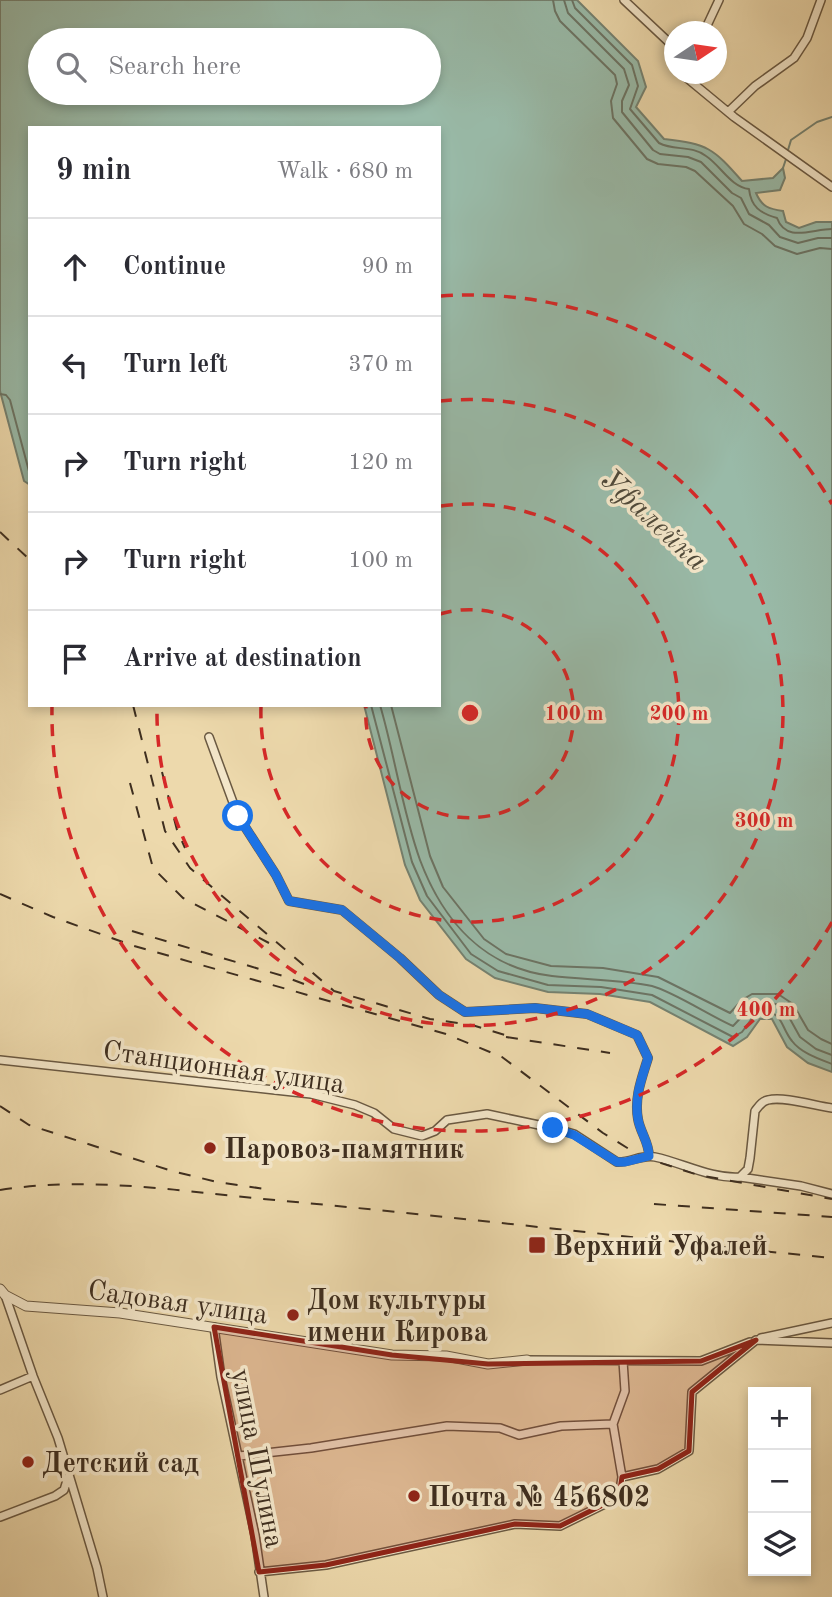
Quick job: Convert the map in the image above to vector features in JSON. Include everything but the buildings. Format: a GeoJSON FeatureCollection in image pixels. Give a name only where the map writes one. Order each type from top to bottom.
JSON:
{"type":"FeatureCollection","features":[{"type":"Feature","properties":{"kind":"street"},"geometry":{"type":"LineString","coordinates":[[624,0],[664,38]]}},
{"type":"Feature","properties":{"kind":"street"},"geometry":{"type":"LineString","coordinates":[[709,21],[719,0]]}},
{"type":"Feature","properties":{"kind":"street"},"geometry":{"type":"LineString","coordinates":[[727,112],[755,86],[794,58],[807,38],[821,0]]}},
{"type":"Feature","properties":{"kind":"street"},"geometry":{"type":"LineString","coordinates":[[695,84],[727,112],[832,187]]}},
{"type":"Feature","properties":{"kind":"street"},"geometry":{"type":"LineString","coordinates":[[209,737],[238,816],[276,875],[289,901],[342,910],[400,958],[439,995],[465,1012],[535,1008],[587,1014],[637,1035],[648,1058],[637,1094],[638,1121],[649,1146],[649,1156]]}},
{"type":"Feature","properties":{"kind":"street","name":"Станционная улица"},"geometry":{"type":"LineString","coordinates":[[0,1060],[310,1094],[355,1105],[374,1113],[394,1129],[422,1136],[435,1131],[447,1120],[487,1114],[574,1135],[617,1162],[649,1156],[692,1170],[801,1185],[832,1194]]}},
{"type":"Feature","properties":{"kind":"street"},"geometry":{"type":"LineString","coordinates":[[740,1177],[748,1169],[755,1111],[761,1104],[780,1099],[832,1108]]}},
{"type":"Feature","properties":{"kind":"street"},"geometry":{"type":"LineString","coordinates":[[2,1292],[58,1438],[103,1597]]}},
{"type":"Feature","properties":{"kind":"street","name":"Садовая улица"},"geometry":{"type":"LineString","coordinates":[[2,1292],[26,1306],[120,1313],[392,1355],[446,1356],[488,1364],[527,1360],[702,1361],[772,1334],[831,1324]]}},
{"type":"Feature","properties":{"kind":"street","name":"улица Шулина"},"geometry":{"type":"LineString","coordinates":[[214,1326],[221,1377],[255,1535],[264,1597]]}},
{"type":"Feature","properties":{"kind":"street"},"geometry":{"type":"LineString","coordinates":[[622,1477],[658,1469],[689,1451],[692,1392],[755,1340],[832,1343]]}},
{"type":"Feature","properties":{"kind":"street"},"geometry":{"type":"LineString","coordinates":[[259,1572],[326,1565],[515,1524],[560,1526],[620,1497],[622,1477],[613,1424],[625,1391],[623,1361]]}},
{"type":"Feature","properties":{"kind":"street"},"geometry":{"type":"LineString","coordinates":[[0,1390],[33,1376]]}},
{"type":"Feature","properties":{"kind":"street"},"geometry":{"type":"LineString","coordinates":[[239,1456],[447,1426],[500,1428],[519,1435],[561,1426],[613,1424]]}},
{"type":"Feature","properties":{"kind":"street"},"geometry":{"type":"LineString","coordinates":[[0,1517],[55,1496],[64,1490],[68,1476]]}},
{"type":"Feature","properties":{"kind":"highlighted area"},"geometry":{"type":"Polygon","coordinates":[[[214,1327],[392,1355],[488,1364],[701,1361],[756,1340],[692,1392],[689,1451],[658,1469],[622,1477],[619,1497],[560,1526],[515,1524],[326,1565],[259,1572],[214,1327]]]}},
{"type":"Feature","properties":{"kind":"water","name":"Уфалейка"},"geometry":{"type":"Polygon","coordinates":[[[0,0],[577,0],[638,61],[646,87],[636,107],[664,139],[691,143],[709,150],[724,161],[742,181],[773,178],[783,168],[785,178],[780,190],[756,193],[763,204],[783,211],[786,222],[799,228],[816,222],[832,222],[832,1072],[808,1063],[787,1047],[772,1019],[760,1019],[747,1037],[733,1046],[650,1002],[600,994],[548,992],[495,978],[466,959],[420,900],[405,865],[365,707],[441,707],[441,126],[28,126],[28,484],[24,481],[0,391],[0,0]]]}},
{"type":"Feature","properties":{"kind":"waterway"},"geometry":{"type":"LineString","coordinates":[[788,150],[791,140],[817,122],[832,117]]}},
{"type":"Feature","properties":{"kind":"waterway"},"geometry":{"type":"LineString","coordinates":[[783,168],[786,159]]}},
{"type":"Feature","properties":{"kind":"railway"},"geometry":{"type":"LineString","coordinates":[[0,532],[28,558]]}},
{"type":"Feature","properties":{"kind":"railway"},"geometry":{"type":"LineString","coordinates":[[134,707],[165,831],[190,868],[334,991],[430,1019],[472,1025],[515,1038]]}},
{"type":"Feature","properties":{"kind":"railway"},"geometry":{"type":"LineString","coordinates":[[162,772],[177,830],[185,848]]}},
{"type":"Feature","properties":{"kind":"railway"},"geometry":{"type":"LineString","coordinates":[[130,783],[153,868],[183,898],[269,943]]}},
{"type":"Feature","properties":{"kind":"railway"},"geometry":{"type":"LineString","coordinates":[[0,894],[53,917],[134,946],[446,1034],[502,1057],[603,1133],[642,1157],[698,1175],[832,1199]]}},
{"type":"Feature","properties":{"kind":"railway"},"geometry":{"type":"LineString","coordinates":[[132,931],[312,987]]}},
{"type":"Feature","properties":{"kind":"railway"},"geometry":{"type":"LineString","coordinates":[[506,1037],[610,1053]]}},
{"type":"Feature","properties":{"kind":"railway"},"geometry":{"type":"LineString","coordinates":[[0,1106],[29,1125],[172,1171],[217,1182],[272,1190]]}},
{"type":"Feature","properties":{"kind":"railway"},"geometry":{"type":"LineString","coordinates":[[0,1190],[71,1184],[142,1187],[832,1258]]}},
{"type":"Feature","properties":{"kind":"railway"},"geometry":{"type":"LineString","coordinates":[[654,1204],[832,1217]]}},
{"type":"Feature","properties":{"kind":"place","name":"Паровоз-памятник"},"geometry":{"type":"Point","coordinates":[210,1148]}},
{"type":"Feature","properties":{"kind":"place","name":"Верхний Уфалей"},"geometry":{"type":"Point","coordinates":[537,1245]}},
{"type":"Feature","properties":{"kind":"place","name":"Дом культуры имени Кирова"},"geometry":{"type":"Point","coordinates":[293,1315]}},
{"type":"Feature","properties":{"kind":"place","name":"Детский сад"},"geometry":{"type":"Point","coordinates":[28,1462]}},
{"type":"Feature","properties":{"kind":"place","name":"Почта № 456802"},"geometry":{"type":"Point","coordinates":[414,1496]}},
{"type":"Feature","properties":{"kind":"route"},"geometry":{"type":"LineString","coordinates":[[238,816],[276,875],[289,901],[342,910],[400,958],[439,995],[465,1012],[535,1008],[587,1014],[637,1035],[648,1058],[637,1094],[638,1121],[649,1146],[649,1156],[617,1162],[593,1145],[553,1128]]}}]}
